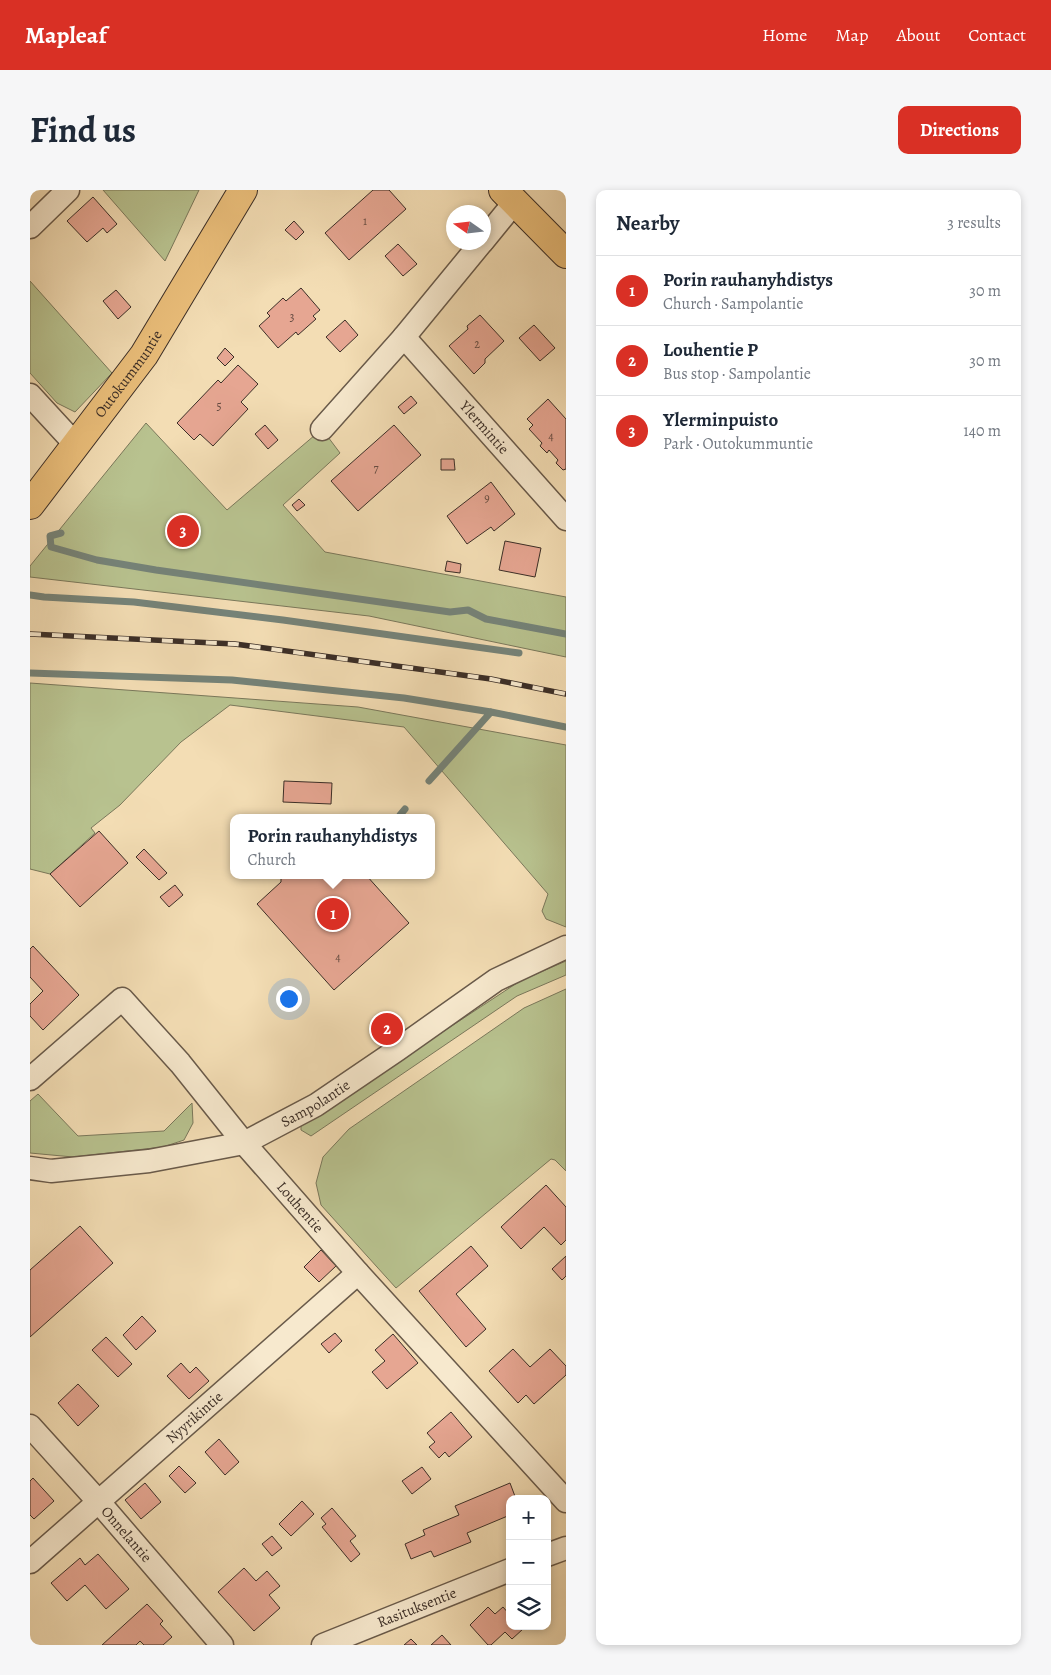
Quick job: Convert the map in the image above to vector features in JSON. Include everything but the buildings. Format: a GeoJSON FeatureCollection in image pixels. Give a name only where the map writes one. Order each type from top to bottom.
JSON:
{"type":"FeatureCollection","features":[{"type":"Feature","properties":{"kind":"main road","name":"Outokummuntie"},"geometry":{"type":"LineString","coordinates":[[215,236],[234,190]]}},
{"type":"Feature","properties":{"kind":"main road","name":"Outokummuntie"},"geometry":{"type":"LineString","coordinates":[[30,505],[144,356],[243,190]]}},
{"type":"Feature","properties":{"kind":"main road"},"geometry":{"type":"LineString","coordinates":[[509,196],[566,254]]}},
{"type":"Feature","properties":{"kind":"street"},"geometry":{"type":"LineString","coordinates":[[30,227],[68,190]]}},
{"type":"Feature","properties":{"kind":"street"},"geometry":{"type":"LineString","coordinates":[[491,228],[509,196]]}},
{"type":"Feature","properties":{"kind":"street"},"geometry":{"type":"LineString","coordinates":[[322,429],[404,337],[476,250]]}},
{"type":"Feature","properties":{"kind":"street","name":"Ylermintie"},"geometry":{"type":"LineString","coordinates":[[404,337],[566,519]]}},
{"type":"Feature","properties":{"kind":"street"},"geometry":{"type":"LineString","coordinates":[[30,395],[76,445]]}},
{"type":"Feature","properties":{"kind":"street","name":"Sampolantie"},"geometry":{"type":"LineString","coordinates":[[30,1168],[51,1171],[148,1161],[244,1143],[316,1105],[496,980],[566,947]]}},
{"type":"Feature","properties":{"kind":"street","name":"Louhentie"},"geometry":{"type":"LineString","coordinates":[[30,1079],[122,999],[180,1063],[244,1143],[358,1273],[566,1501]]}},
{"type":"Feature","properties":{"kind":"street","name":"Nyyrikintie"},"geometry":{"type":"LineString","coordinates":[[30,1562],[358,1273]]}},
{"type":"Feature","properties":{"kind":"street","name":"Onnelantie"},"geometry":{"type":"LineString","coordinates":[[30,1426],[98,1501],[222,1645]]}},
{"type":"Feature","properties":{"kind":"street"},"geometry":{"type":"LineString","coordinates":[[551,1554],[566,1548]]}},
{"type":"Feature","properties":{"kind":"street","name":"Rasituksentie"},"geometry":{"type":"LineString","coordinates":[[323,1645],[506,1572]]}},
{"type":"Feature","properties":{"kind":"green space"},"geometry":{"type":"Polygon","coordinates":[[[103,190],[199,190],[165,261],[103,190]]]}},
{"type":"Feature","properties":{"kind":"green space"},"geometry":{"type":"Polygon","coordinates":[[[30,281],[112,373],[75,412],[57,403],[30,373],[30,281]]]}},
{"type":"Feature","properties":{"kind":"green space"},"geometry":{"type":"Polygon","coordinates":[[[146,423],[227,510],[322,429],[340,453],[283,505],[325,552],[566,597],[566,657],[369,616],[30,577],[30,566],[146,423]]]}},
{"type":"Feature","properties":{"kind":"green space"},"geometry":{"type":"Polygon","coordinates":[[[30,683],[358,707],[566,745],[566,927],[546,919],[542,911],[548,894],[404,727],[230,705],[181,742],[120,805],[91,828],[95,833],[50,874],[30,869],[30,683]]]}},
{"type":"Feature","properties":{"kind":"green space"},"geometry":{"type":"Polygon","coordinates":[[[566,961],[566,975],[517,996],[311,1136],[301,1130],[301,1125],[520,981],[566,961]]]}},
{"type":"Feature","properties":{"kind":"green space"},"geometry":{"type":"Polygon","coordinates":[[[566,989],[566,1171],[555,1160],[551,1159],[396,1288],[321,1205],[316,1183],[323,1157],[349,1129],[524,1008],[566,989]]]}},
{"type":"Feature","properties":{"kind":"green space"},"geometry":{"type":"Polygon","coordinates":[[[38,1094],[78,1136],[164,1131],[192,1103],[193,1123],[184,1140],[163,1147],[73,1157],[30,1153],[30,1101],[38,1094]]]}},
{"type":"Feature","properties":{"kind":"waterway"},"geometry":{"type":"LineString","coordinates":[[61,533],[50,536],[51,547],[97,560],[450,612],[468,610],[486,619],[566,634]]}},
{"type":"Feature","properties":{"kind":"waterway"},"geometry":{"type":"LineString","coordinates":[[30,595],[134,602],[283,620],[519,653]]}},
{"type":"Feature","properties":{"kind":"waterway"},"geometry":{"type":"LineString","coordinates":[[30,673],[232,680],[404,698],[491,712],[566,727]]}},
{"type":"Feature","properties":{"kind":"waterway"},"geometry":{"type":"LineString","coordinates":[[429,781],[491,712]]}},
{"type":"Feature","properties":{"kind":"waterway"},"geometry":{"type":"LineString","coordinates":[[401,814],[405,809]]}},
{"type":"Feature","properties":{"kind":"railway"},"geometry":{"type":"LineString","coordinates":[[30,634],[235,644],[491,679],[566,694]]}},
{"type":"Feature","properties":{"kind":"place","name":"Ylerminpuisto"},"geometry":{"type":"Point","coordinates":[183,531]}},
{"type":"Feature","properties":{"kind":"place","name":"Porin rauhanyhdistys"},"geometry":{"type":"Point","coordinates":[333,914]}},
{"type":"Feature","properties":{"kind":"place","name":"Louhentie P"},"geometry":{"type":"Point","coordinates":[387,1029]}}]}
